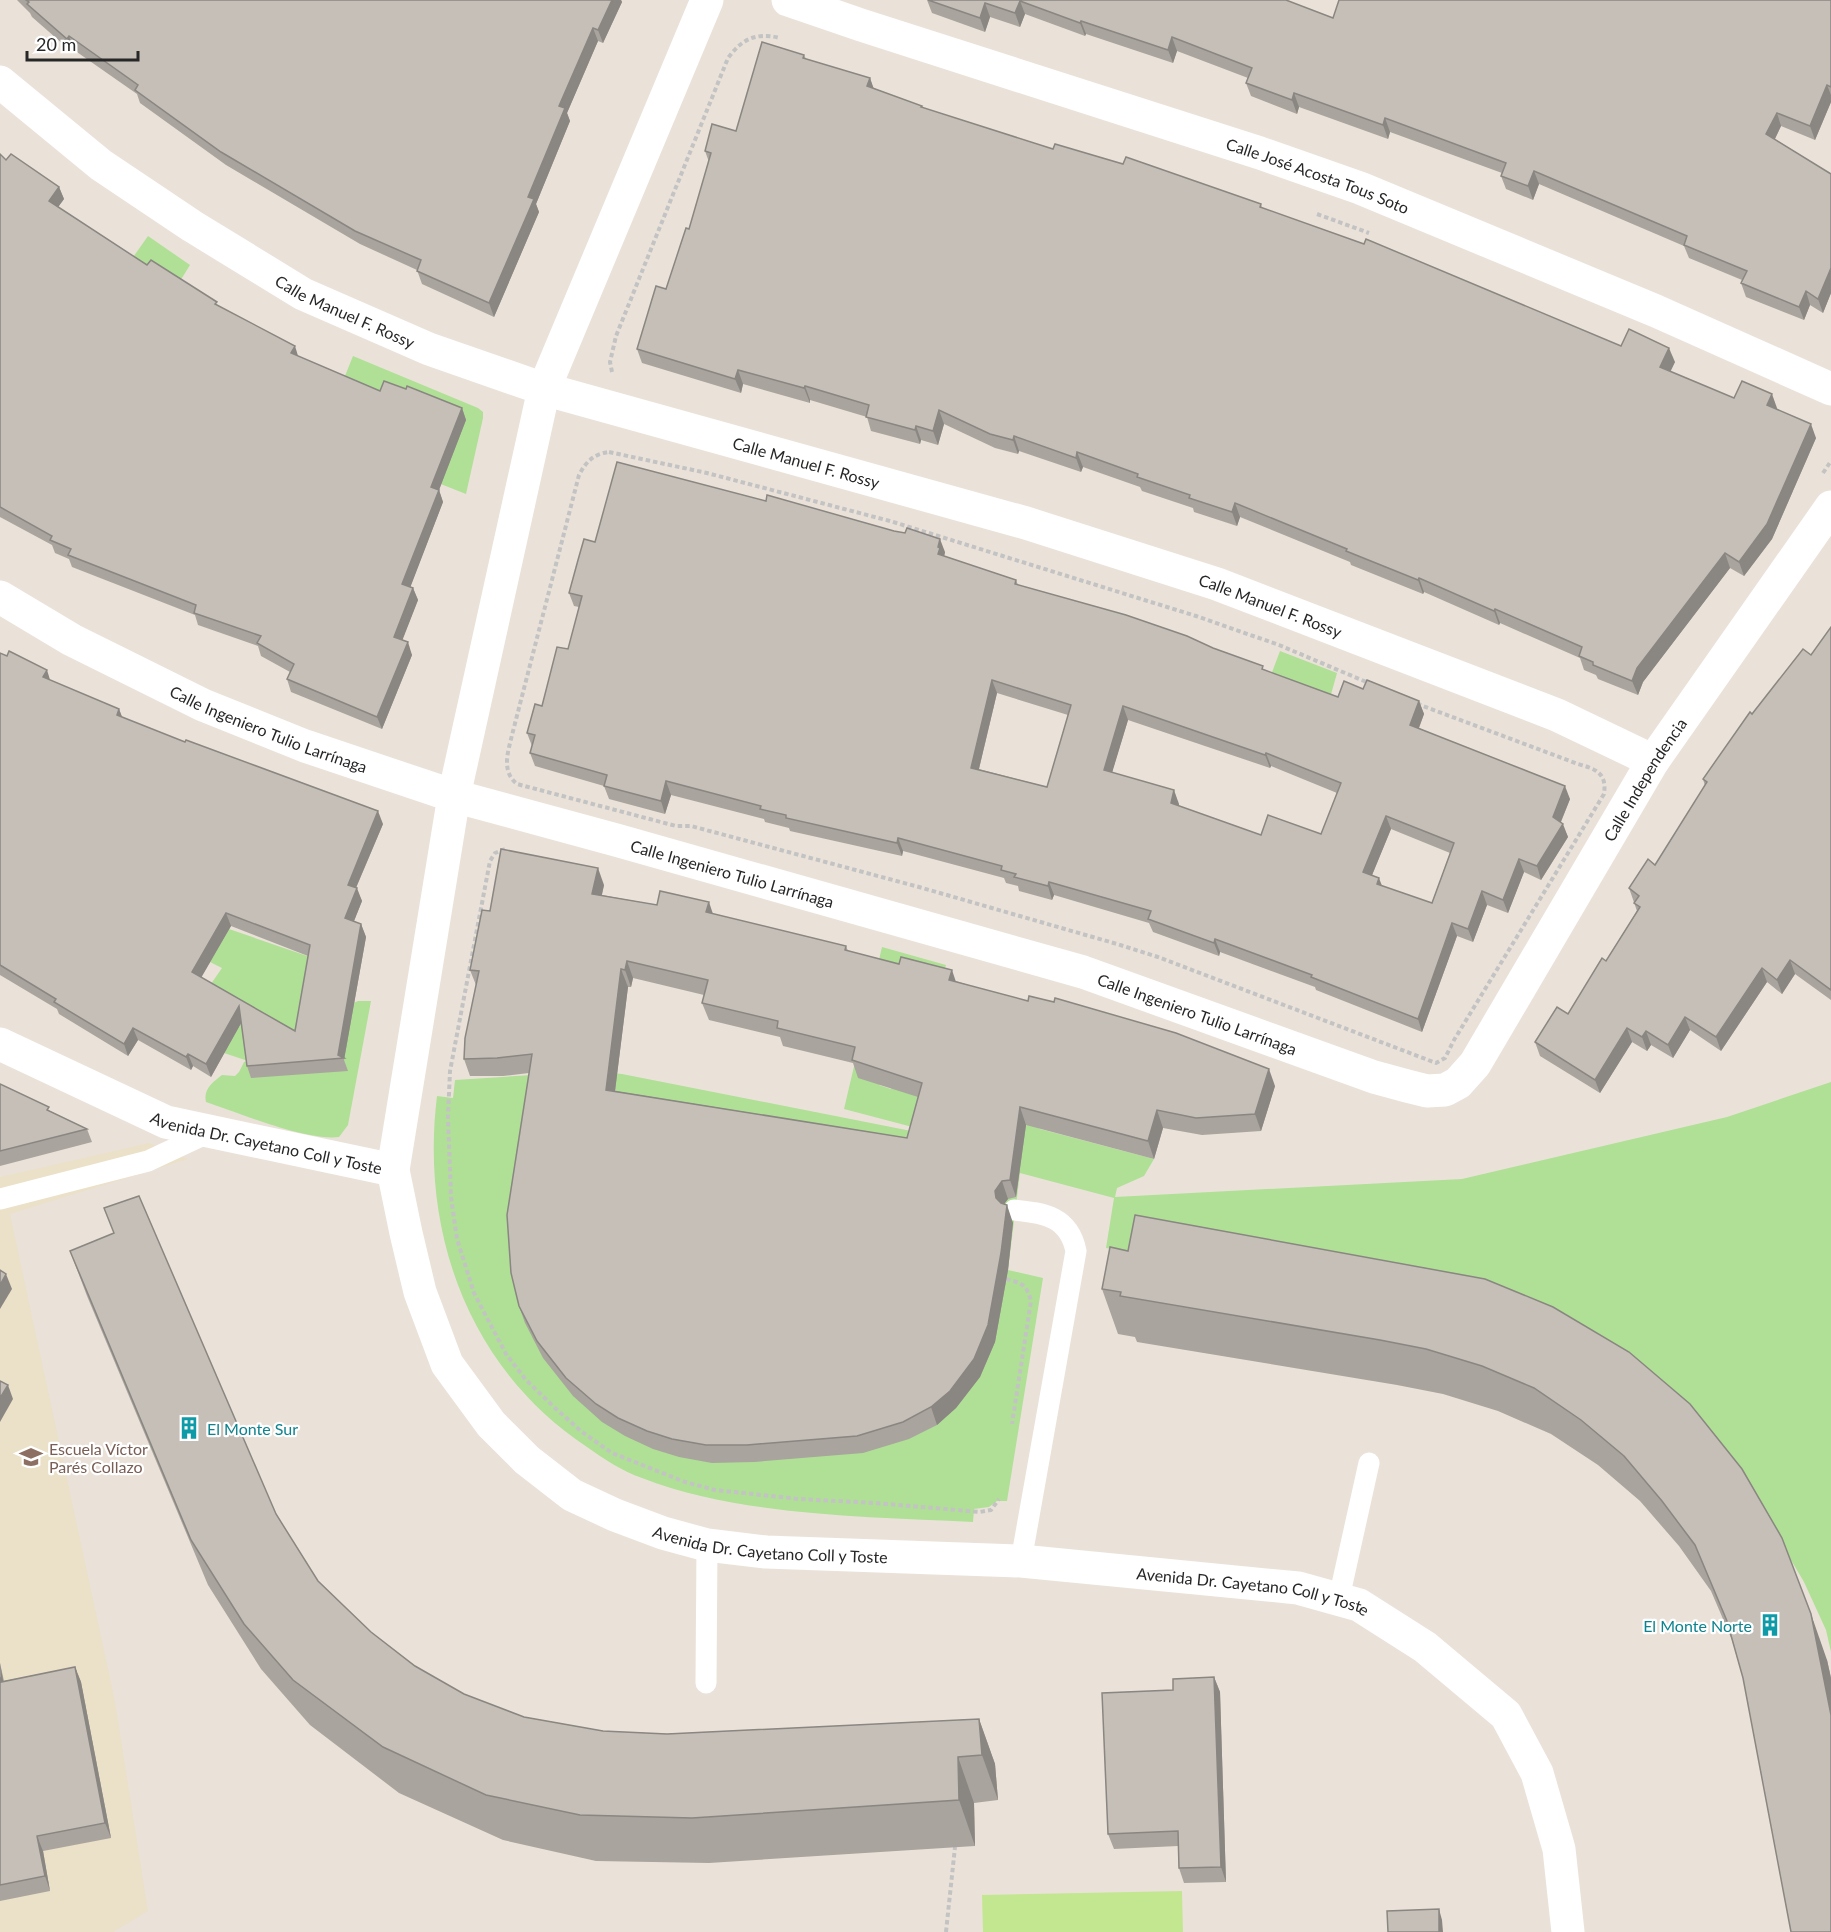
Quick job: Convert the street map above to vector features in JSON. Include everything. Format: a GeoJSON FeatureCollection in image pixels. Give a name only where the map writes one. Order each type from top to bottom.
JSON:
{"type":"FeatureCollection","features":[{"type":"Feature","properties":{"kind":"street"},"geometry":{"type":"LineString","coordinates":[[393,1170],[454,796],[544,389],[707,0]]}},
{"type":"Feature","properties":{"kind":"street","name":"Calle José Acosta Tous Soto"},"geometry":{"type":"LineString","coordinates":[[788,0],[1360,188],[1626,298],[1831,389]]}},
{"type":"Feature","properties":{"kind":"street","name":"Calle Manuel F. Rossy"},"geometry":{"type":"LineString","coordinates":[[0,82],[101,165],[192,226],[303,294],[429,349],[544,389],[1015,520],[1217,584],[1557,715],[1653,761]]}},
{"type":"Feature","properties":{"kind":"street","name":"Calle Independencia"},"geometry":{"type":"LineString","coordinates":[[1475,1064],[1653,761],[1824,493]]}},
{"type":"Feature","properties":{"kind":"street","name":"Calle Ingeniero Tulio Larrínaga"},"geometry":{"type":"LineString","coordinates":[[0,597],[72,640],[203,705],[305,746],[454,796],[1083,972],[1374,1077],[1407,1086],[1427,1090],[1445,1090],[1458,1083],[1475,1064]]}},
{"type":"Feature","properties":{"kind":"street","name":"Avenida Dr. Cayetano Coll y Toste"},"geometry":{"type":"LineString","coordinates":[[0,1044],[166,1122],[393,1170],[420,1292],[447,1365],[491,1424],[527,1460],[572,1495],[625,1519],[707,1545],[766,1552],[1021,1561],[1298,1588],[1359,1605],[1425,1647],[1506,1715],[1537,1773],[1559,1849],[1568,1932]]}},
{"type":"Feature","properties":{"kind":"lane"},"geometry":{"type":"LineString","coordinates":[[0,1199],[148,1161],[212,1131]]}},
{"type":"Feature","properties":{"kind":"lane"},"geometry":{"type":"LineString","coordinates":[[1014,1210],[1045,1216],[1062,1224],[1071,1233],[1076,1251],[1021,1561]]}},
{"type":"Feature","properties":{"kind":"lane"},"geometry":{"type":"LineString","coordinates":[[1339,1598],[1369,1463]]}},
{"type":"Feature","properties":{"kind":"lane"},"geometry":{"type":"LineString","coordinates":[[706,1683],[707,1545]]}},
{"type":"Feature","properties":{"kind":"path"},"geometry":{"type":"LineString","coordinates":[[617,378],[612,372],[610,362],[616,336],[728,58],[738,44],[750,38],[774,36],[784,39]]}},
{"type":"Feature","properties":{"kind":"path"},"geometry":{"type":"LineString","coordinates":[[1312,212],[1375,236]]}},
{"type":"Feature","properties":{"kind":"path"},"geometry":{"type":"LineString","coordinates":[[602,453],[626,455],[707,473],[890,520],[1196,616],[1279,645],[1424,706],[1592,768],[1598,771],[1604,779],[1604,794],[1544,890],[1445,1058],[1436,1063],[1178,964],[1117,944],[834,863],[691,826],[676,826],[517,784],[507,773],[512,735],[579,475],[586,463],[602,453]]}},
{"type":"Feature","properties":{"kind":"path"},"geometry":{"type":"LineString","coordinates":[[1824,493],[1831,461]]}},
{"type":"Feature","properties":{"kind":"path"},"geometry":{"type":"LineString","coordinates":[[512,849],[503,849],[495,853],[490,861],[450,1071],[448,1117],[451,1197],[457,1239],[474,1293],[506,1354],[526,1380],[582,1432],[612,1453],[685,1482],[715,1490],[799,1499],[980,1512],[991,1510],[998,1503],[1000,1495]]}},
{"type":"Feature","properties":{"kind":"path"},"geometry":{"type":"LineString","coordinates":[[1006,1279],[1023,1284],[1028,1289],[1030,1301],[1012,1425]]}},
{"type":"Feature","properties":{"kind":"path"},"geometry":{"type":"LineString","coordinates":[[946,1932],[956,1847]]}},
{"type":"Feature","properties":{"kind":"shaded area","name":"Escuela Víctor Parés Collazo"},"geometry":{"type":"Polygon","coordinates":[[[149,1143],[188,1159],[10,1214],[115,1701],[148,1911],[113,1932],[0,1932],[0,1177],[149,1143]]]}},
{"type":"Feature","properties":{"kind":"green space"},"geometry":{"type":"Polygon","coordinates":[[[148,236],[190,265],[177,286],[129,263],[148,236]]]}},
{"type":"Feature","properties":{"kind":"green space"},"geometry":{"type":"Polygon","coordinates":[[[353,356],[483,412],[466,494],[339,444],[345,376],[353,356]]]}},
{"type":"Feature","properties":{"kind":"green space"},"geometry":{"type":"Polygon","coordinates":[[[1280,651],[1337,673],[1328,705],[1268,683],[1280,651]]]}},
{"type":"Feature","properties":{"kind":"green space"},"geometry":{"type":"Polygon","coordinates":[[[229,929],[313,958],[301,1035],[251,1078],[349,1005],[358,1001],[371,1001],[348,1125],[339,1137],[291,1131],[206,1102],[206,1093],[212,1083],[222,1075],[235,1076],[244,1062],[248,1061],[224,1053],[246,1013],[206,991],[222,968],[210,962],[229,929]]]}},
{"type":"Feature","properties":{"kind":"green space"},"geometry":{"type":"Polygon","coordinates":[[[882,947],[946,965],[940,983],[879,1085],[891,1089],[899,1062],[936,1071],[920,1129],[844,1109],[882,947]]]}},
{"type":"Feature","properties":{"kind":"green space"},"geometry":{"type":"Polygon","coordinates":[[[593,1071],[622,1074],[972,1143],[1004,1108],[1040,1129],[1154,1159],[1144,1176],[1117,1188],[1115,1197],[1462,1179],[1727,1117],[1831,1082],[1831,1652],[1826,1630],[1804,1582],[1762,1511],[1433,1307],[1106,1248],[1114,1198],[1020,1173],[1008,1270],[1043,1278],[1007,1501],[997,1501],[989,1507],[974,1509],[973,1522],[848,1516],[720,1500],[680,1491],[627,1472],[593,1451],[546,1415],[511,1379],[483,1338],[461,1294],[446,1247],[437,1198],[434,1147],[437,1096],[453,1098],[455,1080],[593,1071]]]}},
{"type":"Feature","properties":{"kind":"green space"},"geometry":{"type":"Polygon","coordinates":[[[1182,1891],[1183,1932],[983,1932],[982,1895],[1182,1891]]]}},
{"type":"Feature","properties":{"kind":"building"},"geometry":{"type":"Polygon","coordinates":[[[26,0],[612,0],[598,30],[593,28],[559,106],[565,108],[528,197],[534,199],[489,303],[417,271],[421,260],[355,231],[221,152],[135,90],[138,85],[69,36],[67,39],[27,4],[29,2],[26,0]]]}},
{"type":"Feature","properties":{"kind":"building"},"geometry":{"type":"Polygon","coordinates":[[[928,0],[1286,0],[1333,18],[1339,0],[1831,0],[1831,87],[1827,85],[1810,126],[1777,113],[1766,134],[1831,174],[1831,268],[1818,299],[1806,291],[1799,307],[1741,283],[1747,271],[1684,245],[1687,236],[1534,171],[1528,186],[1501,176],[1506,163],[1385,118],[1383,125],[1294,93],[1292,100],[1246,83],[1252,68],[1172,37],[1168,50],[1081,21],[1080,23],[1020,1],[1015,13],[985,3],[980,18],[928,0]]]}},
{"type":"Feature","properties":{"kind":"building"},"geometry":{"type":"Polygon","coordinates":[[[762,42],[804,55],[803,58],[870,78],[867,86],[921,107],[1053,149],[1055,144],[1123,164],[1126,157],[1261,204],[1260,207],[1364,244],[1366,239],[1621,346],[1629,329],[1669,348],[1660,367],[1734,398],[1742,381],[1772,394],[1767,405],[1811,424],[1767,524],[1739,562],[1725,553],[1637,668],[1632,681],[1593,665],[1593,662],[1579,656],[1582,647],[1235,503],[1232,512],[1189,498],[1190,495],[1137,477],[1138,474],[1077,452],[1076,458],[1014,436],[1013,440],[990,434],[939,410],[933,431],[916,426],[915,430],[866,417],[869,405],[805,386],[804,388],[738,370],[735,379],[637,349],[656,286],[666,289],[686,228],[689,229],[711,153],[705,151],[712,124],[736,131],[762,42]]]}},
{"type":"Feature","properties":{"kind":"building"},"geometry":{"type":"Polygon","coordinates":[[[0,154],[6,160],[11,154],[59,187],[49,201],[147,265],[151,260],[217,302],[215,304],[295,346],[291,353],[380,391],[384,381],[406,389],[407,386],[462,408],[431,487],[439,490],[402,584],[413,588],[394,637],[408,642],[377,717],[287,679],[294,664],[257,643],[261,636],[194,613],[196,605],[68,555],[71,549],[50,540],[52,536],[0,507],[0,154]]]}},
{"type":"Feature","properties":{"kind":"building"},"geometry":{"type":"Polygon","coordinates":[[[617,462],[766,501],[767,495],[894,531],[905,533],[907,528],[940,539],[938,554],[1016,580],[1015,584],[1126,615],[1187,636],[1263,666],[1262,669],[1338,697],[1344,681],[1363,689],[1367,680],[1419,701],[1410,725],[1565,786],[1553,817],[1563,824],[1537,866],[1519,859],[1503,900],[1482,891],[1468,929],[1452,923],[1418,1019],[1311,977],[1312,975],[1215,939],[1214,943],[1148,919],[1151,911],[1049,882],[1048,886],[1014,877],[1016,874],[1001,870],[1002,866],[898,838],[897,843],[786,818],[786,815],[760,809],[761,806],[666,781],[661,801],[604,786],[607,775],[530,753],[535,735],[527,733],[535,704],[542,706],[557,647],[568,649],[582,596],[569,593],[584,539],[595,542],[617,462]],[[992,680],[971,768],[1047,787],[1071,705],[992,680]],[[1123,706],[1104,770],[1174,790],[1171,803],[1261,835],[1268,815],[1321,834],[1341,783],[1266,753],[1265,755],[1123,706]],[[1386,816],[1363,872],[1379,878],[1377,884],[1432,903],[1454,843],[1386,816]]]}},
{"type":"Feature","properties":{"kind":"building"},"geometry":{"type":"Polygon","coordinates":[[[1831,627],[1831,990],[1790,960],[1777,980],[1762,968],[1716,1037],[1685,1017],[1668,1045],[1646,1031],[1642,1037],[1627,1028],[1595,1080],[1535,1042],[1557,1007],[1568,1014],[1602,958],[1606,961],[1640,907],[1634,903],[1639,896],[1629,888],[1648,859],[1655,865],[1707,782],[1703,779],[1750,712],[1752,714],[1803,649],[1811,655],[1831,627]]]}},
{"type":"Feature","properties":{"kind":"building"},"geometry":{"type":"Polygon","coordinates":[[[9,651],[47,670],[43,677],[119,709],[117,715],[185,742],[186,740],[378,811],[348,885],[357,888],[345,918],[361,924],[338,1055],[344,1058],[247,1066],[239,1006],[206,1064],[188,1054],[186,1057],[133,1028],[124,1044],[54,1002],[56,999],[0,965],[0,653],[7,656],[9,651]],[[226,913],[192,972],[295,1031],[310,945],[226,913]]]}},
{"type":"Feature","properties":{"kind":"building"},"geometry":{"type":"Polygon","coordinates":[[[501,849],[598,868],[592,894],[657,905],[660,891],[709,902],[706,912],[846,946],[845,950],[899,964],[901,957],[952,970],[949,980],[1028,1001],[1029,996],[1054,1002],[1055,998],[1176,1033],[1269,1069],[1255,1114],[1196,1118],[1157,1110],[1148,1141],[1020,1107],[1010,1180],[1002,1181],[995,1191],[996,1198],[1007,1205],[988,1325],[974,1359],[950,1391],[931,1407],[903,1422],[857,1436],[747,1445],[706,1445],[672,1439],[618,1418],[596,1404],[566,1378],[537,1341],[519,1306],[511,1273],[507,1215],[532,1054],[464,1059],[465,1038],[479,971],[470,970],[482,910],[490,911],[501,849]],[[627,961],[625,970],[621,969],[606,1090],[907,1138],[922,1083],[852,1060],[855,1047],[777,1028],[778,1021],[702,1003],[708,980],[627,961]]]}},
{"type":"Feature","properties":{"kind":"building"},"geometry":{"type":"Polygon","coordinates":[[[0,1084],[49,1107],[47,1110],[87,1129],[0,1151],[0,1084]]]}},
{"type":"Feature","properties":{"kind":"building","name":"El Monte Sur"},"geometry":{"type":"Polygon","coordinates":[[[139,1196],[276,1514],[318,1581],[371,1632],[415,1666],[464,1694],[524,1717],[603,1731],[667,1734],[979,1719],[982,1755],[958,1757],[959,1800],[692,1818],[580,1815],[486,1795],[383,1747],[293,1680],[244,1624],[191,1540],[70,1251],[114,1233],[104,1208],[139,1196]]]}},
{"type":"Feature","properties":{"kind":"building","name":"El Monte Norte"},"geometry":{"type":"Polygon","coordinates":[[[1135,1215],[1485,1279],[1553,1307],[1629,1352],[1690,1404],[1742,1469],[1782,1538],[1811,1614],[1831,1715],[1831,1932],[1791,1932],[1743,1678],[1727,1621],[1695,1545],[1624,1456],[1581,1420],[1534,1388],[1482,1366],[1426,1349],[1120,1296],[1121,1292],[1102,1289],[1110,1247],[1128,1251],[1135,1215]]]}},
{"type":"Feature","properties":{"kind":"building"},"geometry":{"type":"Polygon","coordinates":[[[0,1270],[6,1274],[0,1285],[0,1270]]]}},
{"type":"Feature","properties":{"kind":"building"},"geometry":{"type":"Polygon","coordinates":[[[0,1381],[8,1385],[0,1398],[0,1381]]]}},
{"type":"Feature","properties":{"kind":"building"},"geometry":{"type":"Polygon","coordinates":[[[75,1667],[105,1823],[37,1836],[45,1876],[0,1885],[0,1677],[1,1682],[75,1667]]]}},
{"type":"Feature","properties":{"kind":"building"},"geometry":{"type":"Polygon","coordinates":[[[1214,1677],[1221,1867],[1179,1868],[1178,1831],[1108,1834],[1102,1693],[1173,1690],[1173,1679],[1214,1677]]]}},
{"type":"Feature","properties":{"kind":"building"},"geometry":{"type":"Polygon","coordinates":[[[1439,1909],[1439,1932],[1388,1932],[1387,1911],[1439,1909]]]}},
{"type":"Feature","properties":{"kind":"place","name":"El Monte Sur"},"geometry":{"type":"Point","coordinates":[189,1428]}},
{"type":"Feature","properties":{"kind":"place","name":"Escuela Víctor Parés Collazo"},"geometry":{"type":"Point","coordinates":[31,1457]}},
{"type":"Feature","properties":{"kind":"place","name":"El Monte Norte"},"geometry":{"type":"Point","coordinates":[1770,1625]}}]}
